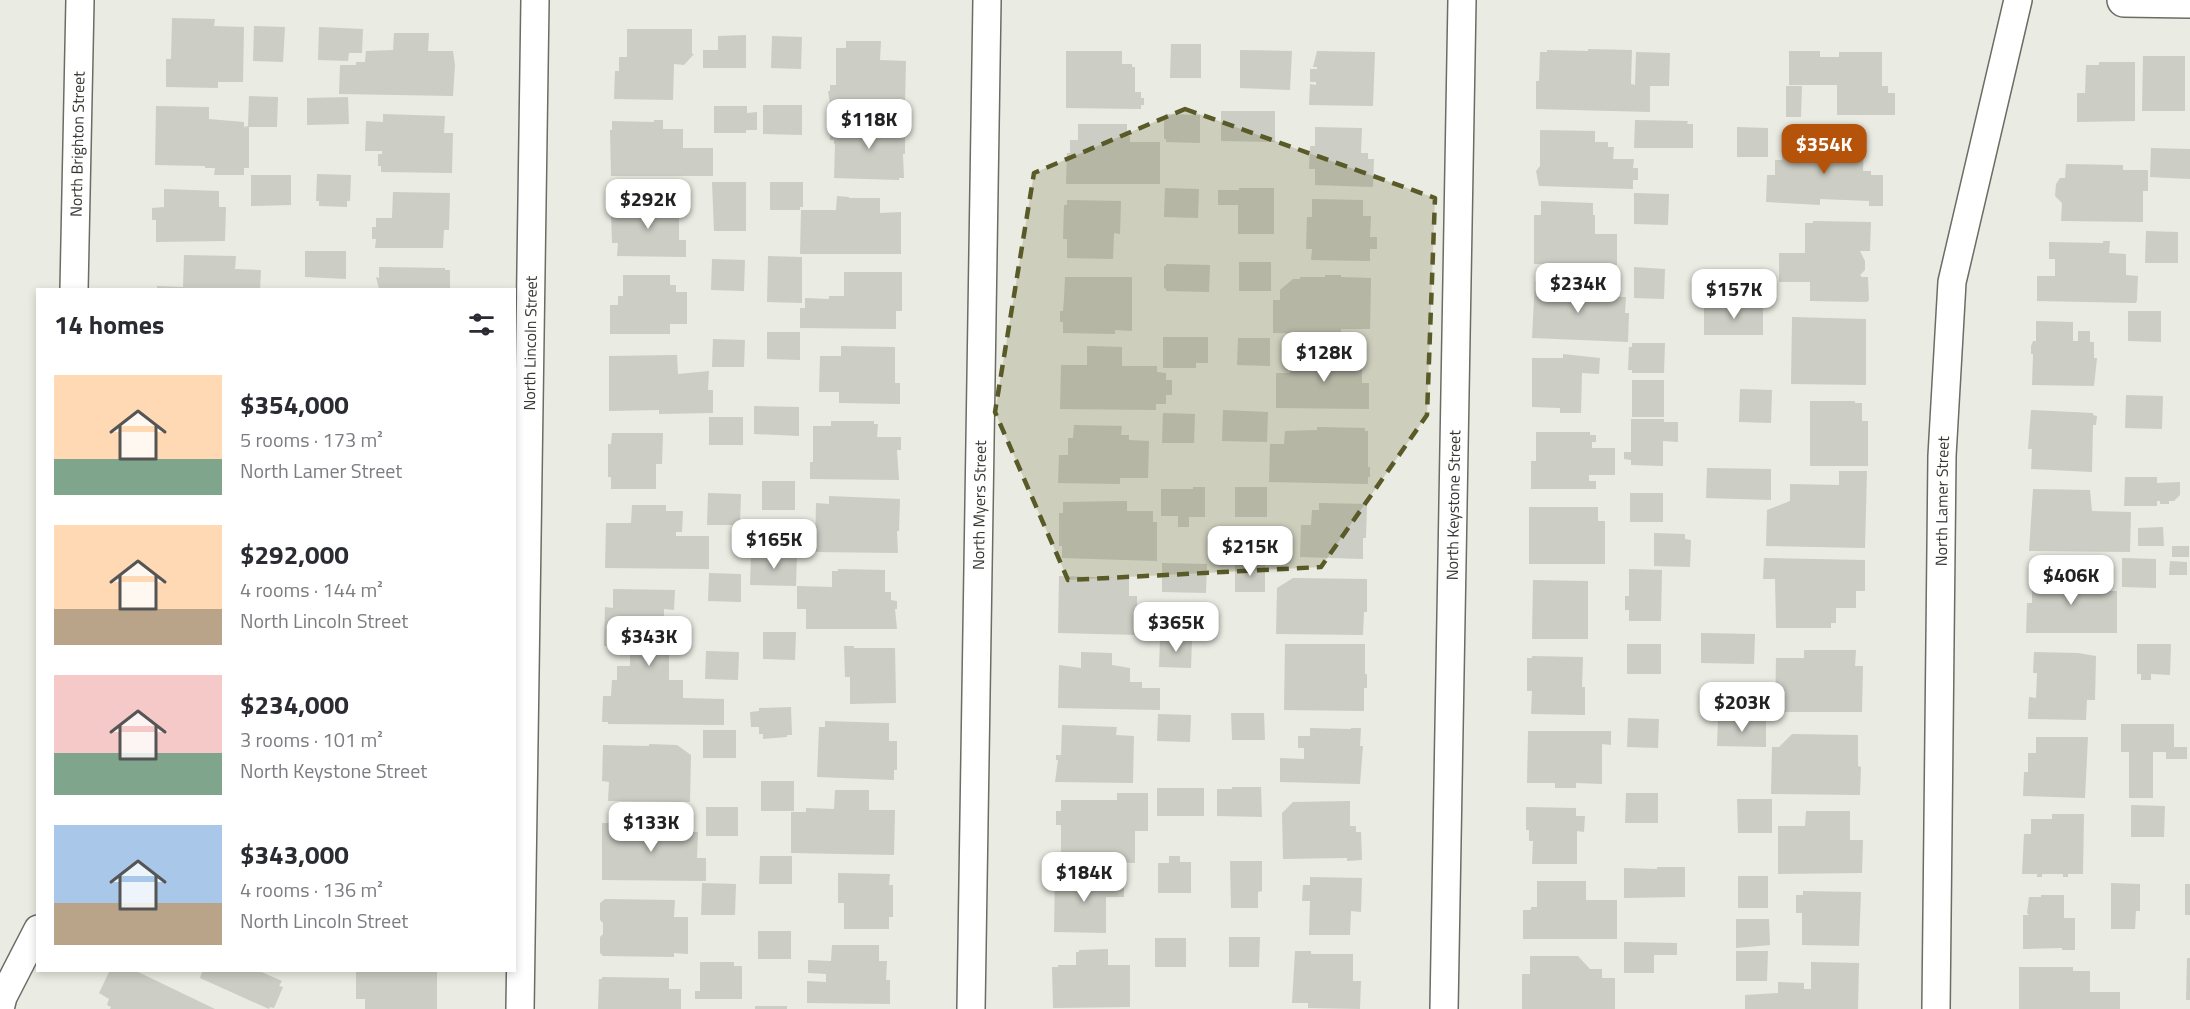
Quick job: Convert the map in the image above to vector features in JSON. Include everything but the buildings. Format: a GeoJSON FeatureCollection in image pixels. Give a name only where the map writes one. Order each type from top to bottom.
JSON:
{"type":"FeatureCollection","features":[{"type":"Feature","properties":{"kind":"street","name":"North Brighton Street"},"geometry":{"type":"LineString","coordinates":[[74,288],[80,0]]}},
{"type":"Feature","properties":{"kind":"street","name":"North Lincoln Street"},"geometry":{"type":"LineString","coordinates":[[520,1009],[535,0]]}},
{"type":"Feature","properties":{"kind":"street","name":"North Myers Street"},"geometry":{"type":"LineString","coordinates":[[971,1009],[987,0]]}},
{"type":"Feature","properties":{"kind":"street","name":"North Keystone Street"},"geometry":{"type":"LineString","coordinates":[[1444,1009],[1462,0]]}},
{"type":"Feature","properties":{"kind":"street","name":"North Lamer Street"},"geometry":{"type":"LineString","coordinates":[[1936,1009],[1942,456],[1952,282],[2018,0]]}},
{"type":"Feature","properties":{"kind":"street"},"geometry":{"type":"LineString","coordinates":[[2124,0],[2190,1]]}},
{"type":"Feature","properties":{"kind":"street"},"geometry":{"type":"LineString","coordinates":[[0,1009],[3,997],[36,933]]}},
{"type":"Feature","properties":{"kind":"highlighted area"},"geometry":{"type":"Polygon","coordinates":[[[1185,109],[1435,198],[1427,415],[1321,567],[1068,580],[995,412],[1034,173],[1185,109]]]}}]}
